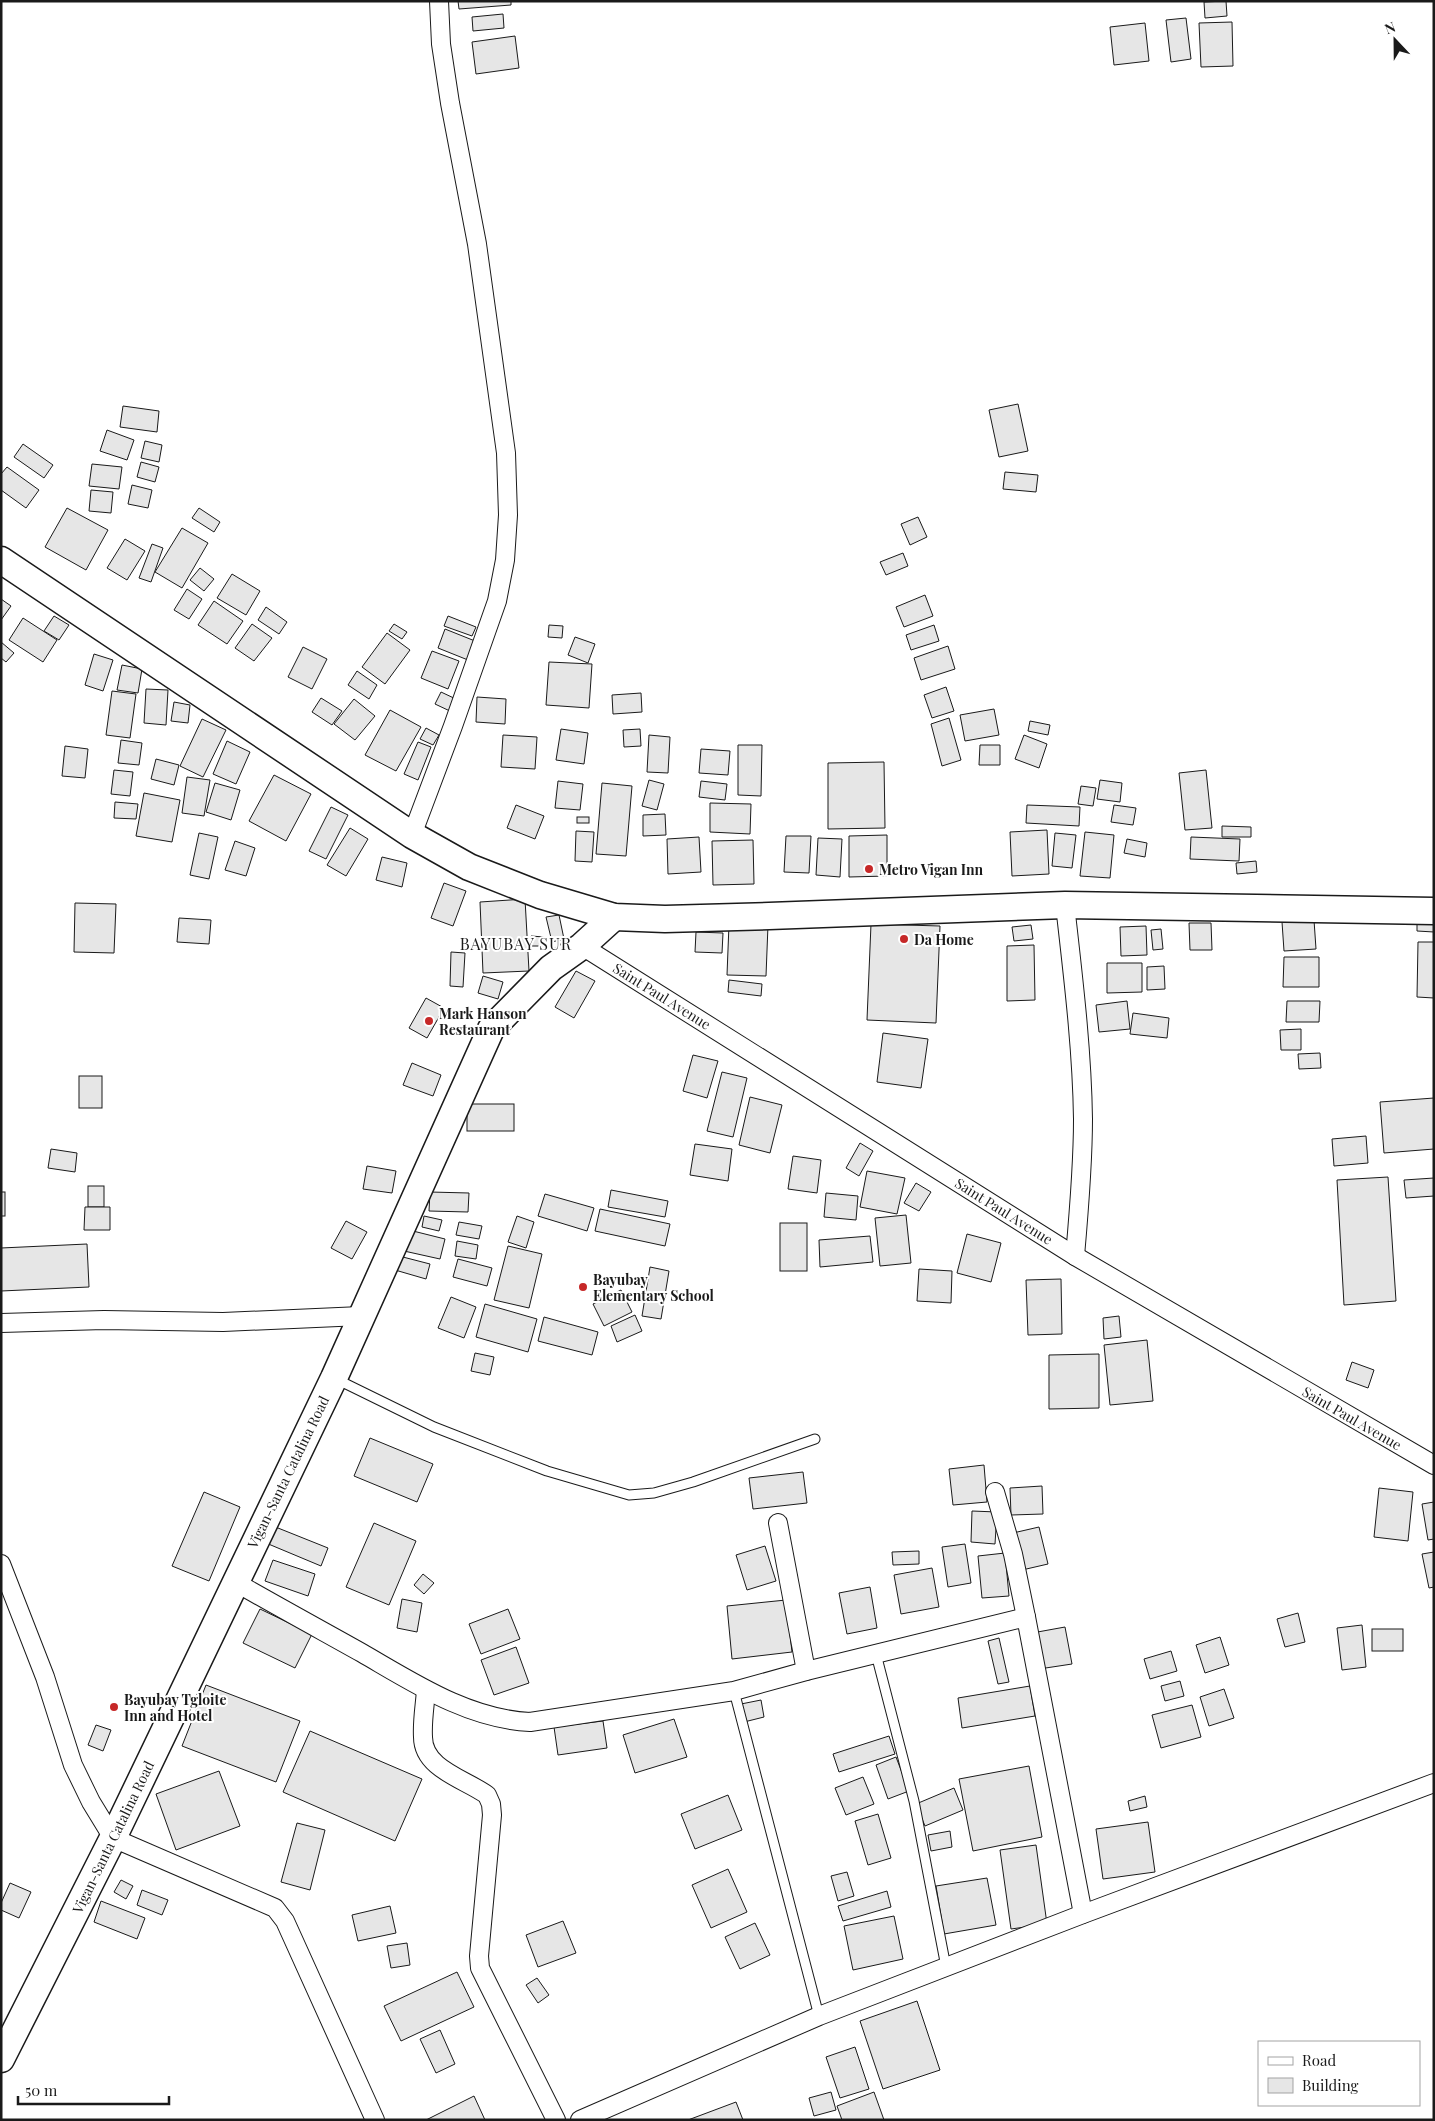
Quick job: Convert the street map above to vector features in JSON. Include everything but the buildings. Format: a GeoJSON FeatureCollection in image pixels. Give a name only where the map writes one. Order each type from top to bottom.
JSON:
{"type":"FeatureCollection","features":[{"type":"Feature","properties":{"kind":"main road"},"geometry":{"type":"LineString","coordinates":[[1,560],[412,835],[469,867],[540,895],[614,917],[665,919],[760,917],[1066,905],[1434,910]]}},
{"type":"Feature","properties":{"kind":"main road","name":"Vigan-Santa Catalina Road"},"geometry":{"type":"LineString","coordinates":[[1,2059],[113,1838],[334,1378],[492,1028],[551,968],[582,946],[614,917]]}},
{"type":"Feature","properties":{"kind":"street"},"geometry":{"type":"LineString","coordinates":[[412,835],[497,601],[505,560],[508,515],[506,453],[477,244],[450,103],[441,44],[439,1]]}},
{"type":"Feature","properties":{"kind":"street"},"geometry":{"type":"LineString","coordinates":[[1066,905],[1078,1026],[1083,1118],[1082,1171],[1076,1256]]}},
{"type":"Feature","properties":{"kind":"street","name":"Saint Paul Avenue"},"geometry":{"type":"LineString","coordinates":[[582,946],[1076,1256],[1434,1465]]}},
{"type":"Feature","properties":{"kind":"street"},"geometry":{"type":"LineString","coordinates":[[1,1323],[104,1320],[223,1322],[361,1316]]}},
{"type":"Feature","properties":{"kind":"street"},"geometry":{"type":"LineString","coordinates":[[995,1492],[1013,1554],[1026,1616],[1083,1914]]}},
{"type":"Feature","properties":{"kind":"street"},"geometry":{"type":"LineString","coordinates":[[778,1523],[806,1671]]}},
{"type":"Feature","properties":{"kind":"street"},"geometry":{"type":"LineString","coordinates":[[1,1564],[45,1677],[73,1765],[90,1802],[113,1838],[275,1908],[284,1921],[374,2120]]}},
{"type":"Feature","properties":{"kind":"street"},"geometry":{"type":"LineString","coordinates":[[235,1582],[426,1690],[473,1711],[508,1721],[530,1722],[734,1691],[1026,1616]]}},
{"type":"Feature","properties":{"kind":"street"},"geometry":{"type":"LineString","coordinates":[[426,1690],[422,1738],[430,1760],[487,1795],[491,1804],[492,1815],[479,1956],[480,1968],[556,2120]]}},
{"type":"Feature","properties":{"kind":"street"},"geometry":{"type":"LineString","coordinates":[[580,2120],[819,2016],[1083,1914],[1434,1783]]}},
{"type":"Feature","properties":{"kind":"lane"},"geometry":{"type":"LineString","coordinates":[[334,1378],[434,1427],[547,1471],[629,1495],[654,1493],[693,1482],[815,1440]]}},
{"type":"Feature","properties":{"kind":"lane"},"geometry":{"type":"LineString","coordinates":[[876,1654],[914,1801],[946,1967]]}},
{"type":"Feature","properties":{"kind":"lane"},"geometry":{"type":"LineString","coordinates":[[734,1691],[819,2016]]}},
{"type":"Feature","properties":{"kind":"place","name":"Metro Vigan Inn"},"geometry":{"type":"Point","coordinates":[869,869]}},
{"type":"Feature","properties":{"kind":"place","name":"Da Home"},"geometry":{"type":"Point","coordinates":[904,939]}},
{"type":"Feature","properties":{"kind":"place","name":"Mark Hanson Restaurant"},"geometry":{"type":"Point","coordinates":[429,1021]}},
{"type":"Feature","properties":{"kind":"place","name":"Bayubay Elementary School"},"geometry":{"type":"Point","coordinates":[583,1287]}},
{"type":"Feature","properties":{"kind":"place","name":"Bayubay Tgloite Inn and Hotel"},"geometry":{"type":"Point","coordinates":[114,1707]}},
{"type":"Feature","properties":{"kind":"district","name":"BAYUBAY SUR"},"geometry":{"type":"Point","coordinates":[516,943]}}]}
